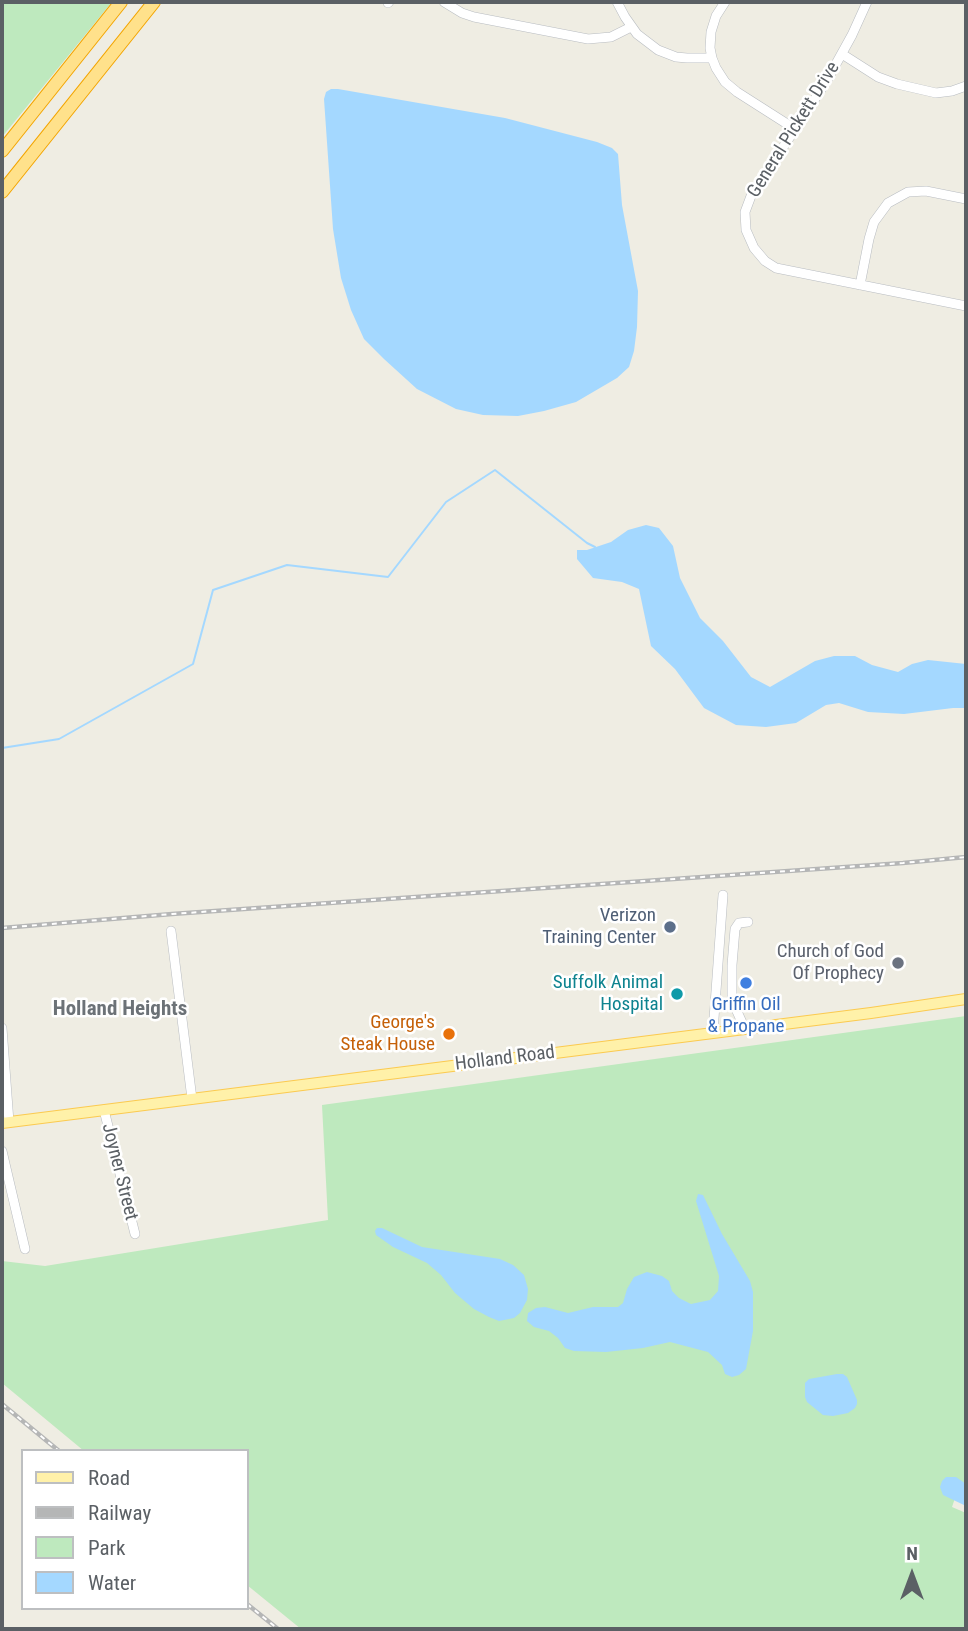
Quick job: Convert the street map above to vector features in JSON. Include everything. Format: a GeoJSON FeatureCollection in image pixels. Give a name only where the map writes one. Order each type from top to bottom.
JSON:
{"type":"FeatureCollection","features":[{"type":"Feature","properties":{"kind":"highway"},"geometry":{"type":"LineString","coordinates":[[2,151],[121,2]]}},
{"type":"Feature","properties":{"kind":"highway"},"geometry":{"type":"LineString","coordinates":[[2,192],[154,2]]}},
{"type":"Feature","properties":{"kind":"main road","name":"Holland Road"},"geometry":{"type":"LineString","coordinates":[[5,1123],[966,999]]}},
{"type":"Feature","properties":{"kind":"street"},"geometry":{"type":"LineString","coordinates":[[444,2],[474,17],[588,39],[611,37],[631,27]]}},
{"type":"Feature","properties":{"kind":"street"},"geometry":{"type":"LineString","coordinates":[[617,2],[631,27],[650,45],[667,54],[687,58],[712,58]]}},
{"type":"Feature","properties":{"kind":"street"},"geometry":{"type":"LineString","coordinates":[[725,2],[713,24],[710,39],[712,58],[720,76],[730,87],[795,129]]}},
{"type":"Feature","properties":{"kind":"street","name":"General Pickett Drive"},"geometry":{"type":"LineString","coordinates":[[867,2],[826,82],[751,196],[745,212],[746,230],[754,248],[765,261],[776,268],[966,306]]}},
{"type":"Feature","properties":{"kind":"street"},"geometry":{"type":"LineString","coordinates":[[842,54],[878,77],[897,84],[936,93],[966,86]]}},
{"type":"Feature","properties":{"kind":"street"},"geometry":{"type":"LineString","coordinates":[[860,285],[874,222],[888,203],[908,192],[926,191],[966,199]]}},
{"type":"Feature","properties":{"kind":"street"},"geometry":{"type":"LineString","coordinates":[[713,1032],[723,895]]}},
{"type":"Feature","properties":{"kind":"street"},"geometry":{"type":"LineString","coordinates":[[745,1028],[732,995],[732,965],[735,929],[739,923],[748,922]]}},
{"type":"Feature","properties":{"kind":"street"},"geometry":{"type":"LineString","coordinates":[[171,931],[192,1099]]}},
{"type":"Feature","properties":{"kind":"street"},"geometry":{"type":"LineString","coordinates":[[2,1028],[5,1123]]}},
{"type":"Feature","properties":{"kind":"street","name":"Joyner Street"},"geometry":{"type":"LineString","coordinates":[[104,1110],[135,1234]]}},
{"type":"Feature","properties":{"kind":"street"},"geometry":{"type":"LineString","coordinates":[[2,1151],[26,1249]]}},
{"type":"Feature","properties":{"kind":"green space"},"geometry":{"type":"Polygon","coordinates":[[[2,2],[112,2],[2,137],[2,2]]]}},
{"type":"Feature","properties":{"kind":"green space"},"geometry":{"type":"Polygon","coordinates":[[[966,1016],[966,1493],[958,1489],[952,1507],[966,1513],[966,1629],[301,1629],[248,1586],[248,1449],[82,1449],[2,1383],[2,1261],[45,1266],[328,1220],[322,1105],[966,1016]]]}},
{"type":"Feature","properties":{"kind":"water"},"geometry":{"type":"Polygon","coordinates":[[[331,89],[505,118],[612,148],[618,154],[622,205],[638,291],[637,327],[629,367],[617,378],[576,402],[518,416],[483,415],[456,409],[417,389],[384,359],[364,339],[341,278],[333,229],[324,99],[326,92],[331,89]]]}},
{"type":"Feature","properties":{"kind":"water"},"geometry":{"type":"Polygon","coordinates":[[[646,525],[659,528],[673,546],[680,578],[700,618],[723,641],[751,677],[770,687],[815,661],[834,656],[855,656],[872,665],[898,672],[912,664],[928,660],[966,664],[966,708],[904,714],[868,712],[839,703],[826,705],[796,723],[766,727],[736,725],[704,708],[675,669],[651,646],[639,589],[622,582],[593,578],[577,559],[577,550],[587,550],[611,542],[628,530],[646,525]]]}},
{"type":"Feature","properties":{"kind":"water"},"geometry":{"type":"Polygon","coordinates":[[[698,1194],[703,1195],[750,1281],[753,1292],[753,1331],[746,1369],[739,1375],[732,1377],[725,1374],[722,1365],[708,1352],[670,1342],[606,1352],[574,1351],[565,1348],[549,1331],[534,1327],[527,1321],[528,1313],[536,1308],[545,1307],[568,1313],[593,1307],[618,1307],[623,1303],[634,1277],[647,1272],[669,1281],[672,1291],[691,1304],[710,1300],[718,1291],[719,1276],[696,1201],[698,1194]]]}},
{"type":"Feature","properties":{"kind":"water"},"geometry":{"type":"Polygon","coordinates":[[[377,1228],[422,1247],[500,1259],[513,1265],[524,1275],[528,1289],[527,1300],[514,1318],[499,1321],[489,1317],[474,1309],[455,1293],[427,1263],[393,1247],[376,1235],[377,1228]]]}},
{"type":"Feature","properties":{"kind":"water"},"geometry":{"type":"Polygon","coordinates":[[[837,1374],[847,1377],[857,1404],[848,1413],[823,1415],[807,1402],[805,1383],[809,1379],[837,1374]]]}},
{"type":"Feature","properties":{"kind":"water"},"geometry":{"type":"Polygon","coordinates":[[[946,1477],[956,1477],[966,1484],[966,1506],[943,1495],[940,1487],[946,1477]]]}},
{"type":"Feature","properties":{"kind":"waterway"},"geometry":{"type":"LineString","coordinates":[[2,748],[59,739],[193,664],[213,590],[287,565],[388,577],[446,502],[495,470],[595,547]]}},
{"type":"Feature","properties":{"kind":"railway"},"geometry":{"type":"LineString","coordinates":[[2,928],[966,857]]}},
{"type":"Feature","properties":{"kind":"railway"},"geometry":{"type":"LineString","coordinates":[[2,1404],[57,1449]]}},
{"type":"Feature","properties":{"kind":"railway"},"geometry":{"type":"LineString","coordinates":[[248,1605],[278,1629]]}},
{"type":"Feature","properties":{"kind":"place","name":"Verizon Training Center"},"geometry":{"type":"Point","coordinates":[670,927]}},
{"type":"Feature","properties":{"kind":"place","name":"Church of God Of Prophecy"},"geometry":{"type":"Point","coordinates":[898,963]}},
{"type":"Feature","properties":{"kind":"place","name":"Griffin Oil & Propane"},"geometry":{"type":"Point","coordinates":[746,983]}},
{"type":"Feature","properties":{"kind":"place","name":"Suffolk Animal Hospital"},"geometry":{"type":"Point","coordinates":[677,994]}},
{"type":"Feature","properties":{"kind":"place","name":"George's Steak House"},"geometry":{"type":"Point","coordinates":[449,1034]}},
{"type":"Feature","properties":{"kind":"district","name":"Holland Heights"},"geometry":{"type":"Point","coordinates":[120,1010]}}]}
